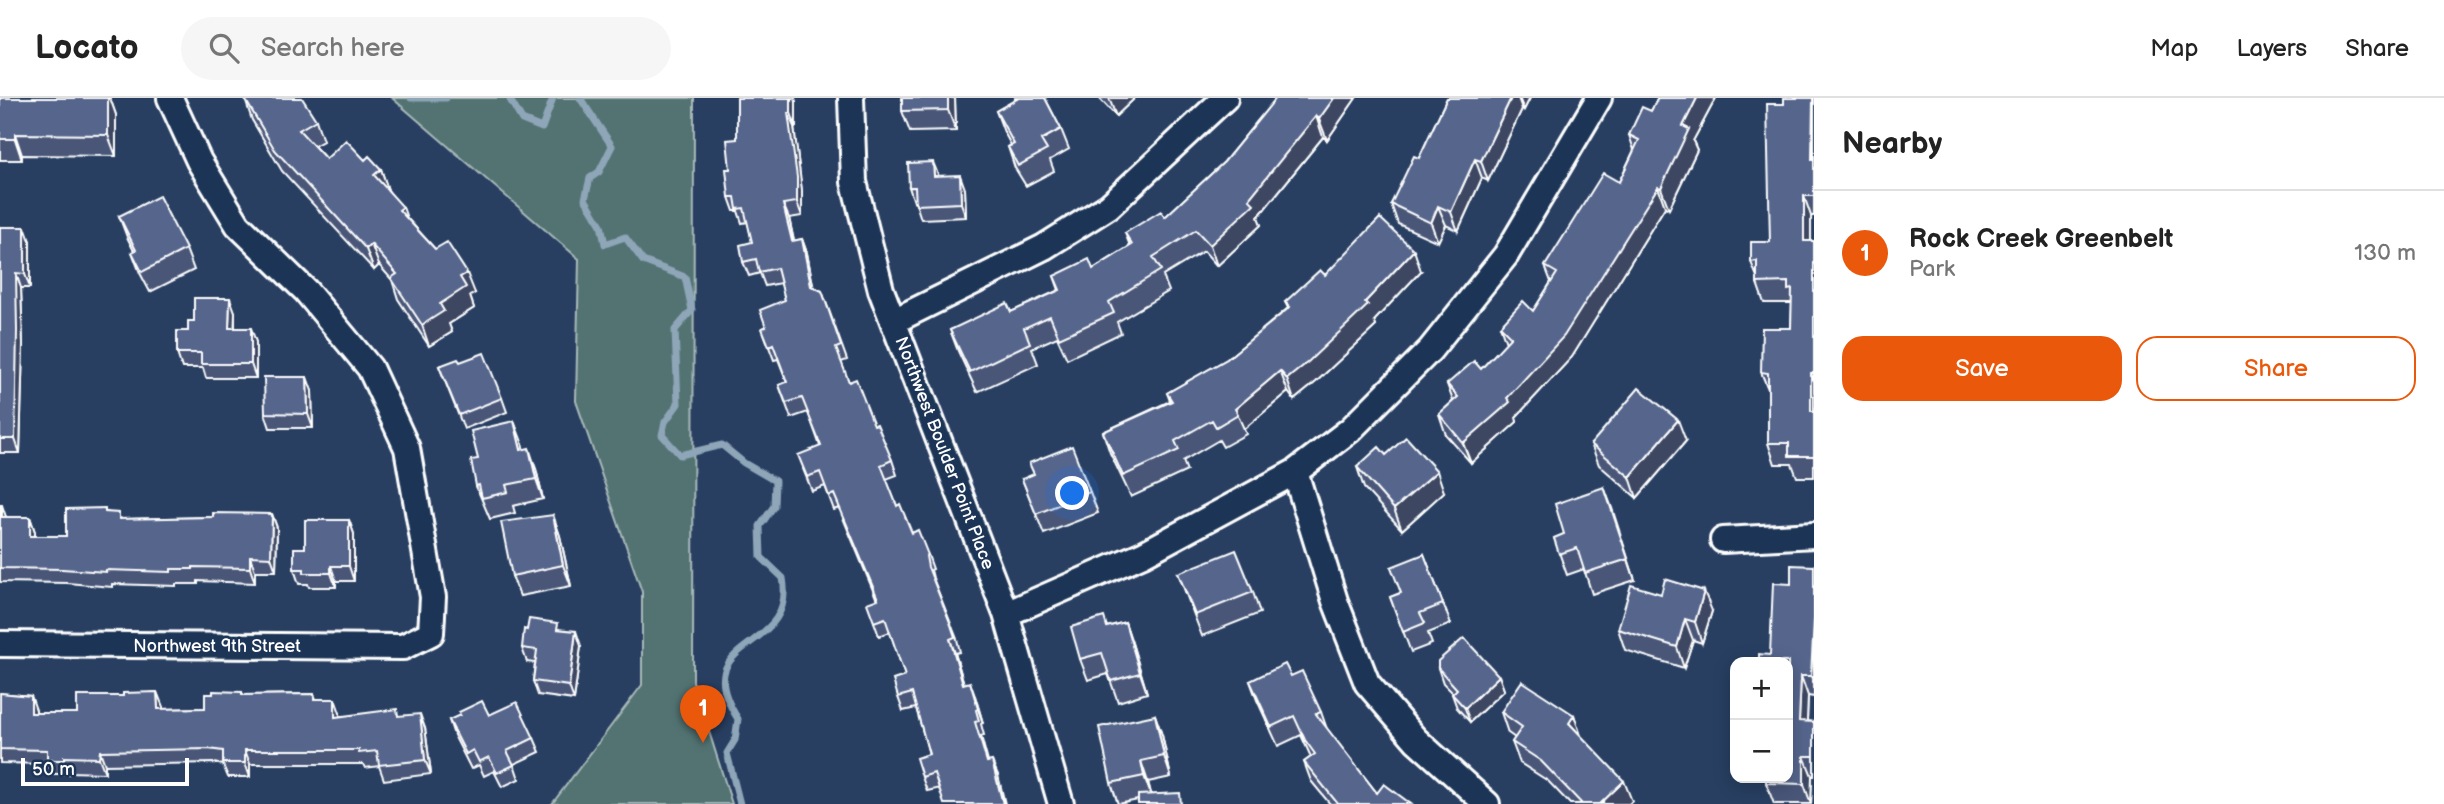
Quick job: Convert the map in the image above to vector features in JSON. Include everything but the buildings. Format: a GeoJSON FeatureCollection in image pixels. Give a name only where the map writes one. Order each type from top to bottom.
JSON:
{"type":"FeatureCollection","features":[{"type":"Feature","properties":{"kind":"street","name":"Northwest 9th Street"},"geometry":{"type":"LineString","coordinates":[[0,644],[403,647],[430,633],[433,597],[407,448],[370,369],[306,291],[238,225],[199,161],[170,98]]}},
{"type":"Feature","properties":{"kind":"street","name":"Northwest Boulder Point Place"},"geometry":{"type":"LineString","coordinates":[[851,98],[854,182],[881,290],[1006,614],[1061,804]]}},
{"type":"Feature","properties":{"kind":"street"},"geometry":{"type":"LineString","coordinates":[[894,321],[1044,247],[1109,206],[1225,98]]}},
{"type":"Feature","properties":{"kind":"street"},"geometry":{"type":"LineString","coordinates":[[1006,614],[1143,554],[1295,472],[1350,430],[1430,350],[1506,255],[1600,98]]}},
{"type":"Feature","properties":{"kind":"street"},"geometry":{"type":"LineString","coordinates":[[1295,472],[1335,601],[1367,683],[1416,740],[1487,804]]}},
{"type":"Feature","properties":{"kind":"street"},"geometry":{"type":"LineString","coordinates":[[1723,540],[1814,535]]}},
{"type":"Feature","properties":{"kind":"green space"},"geometry":{"type":"Polygon","coordinates":[[[392,98],[694,98],[693,681],[732,804],[552,804],[642,685],[642,592],[576,401],[579,259],[392,98]]]}},
{"type":"Feature","properties":{"kind":"waterway"},"geometry":{"type":"LineString","coordinates":[[411,98],[446,98]]}},
{"type":"Feature","properties":{"kind":"waterway"},"geometry":{"type":"LineString","coordinates":[[509,98],[522,120],[542,128],[553,98]]}},
{"type":"Feature","properties":{"kind":"waterway"},"geometry":{"type":"LineString","coordinates":[[580,98],[612,146],[599,172],[590,178],[585,199],[601,225],[605,244],[625,237],[643,261],[685,277],[692,310],[675,330],[678,404],[665,422],[662,435],[680,455],[722,445],[744,463],[775,481],[774,506],[760,526],[761,557],[783,578],[783,603],[774,621],[732,658],[724,672],[725,692],[738,719],[735,740],[727,753],[740,804]]}},
{"type":"Feature","properties":{"kind":"place","name":"Rock Creek Greenbelt"},"geometry":{"type":"Point","coordinates":[703,743]}}]}
